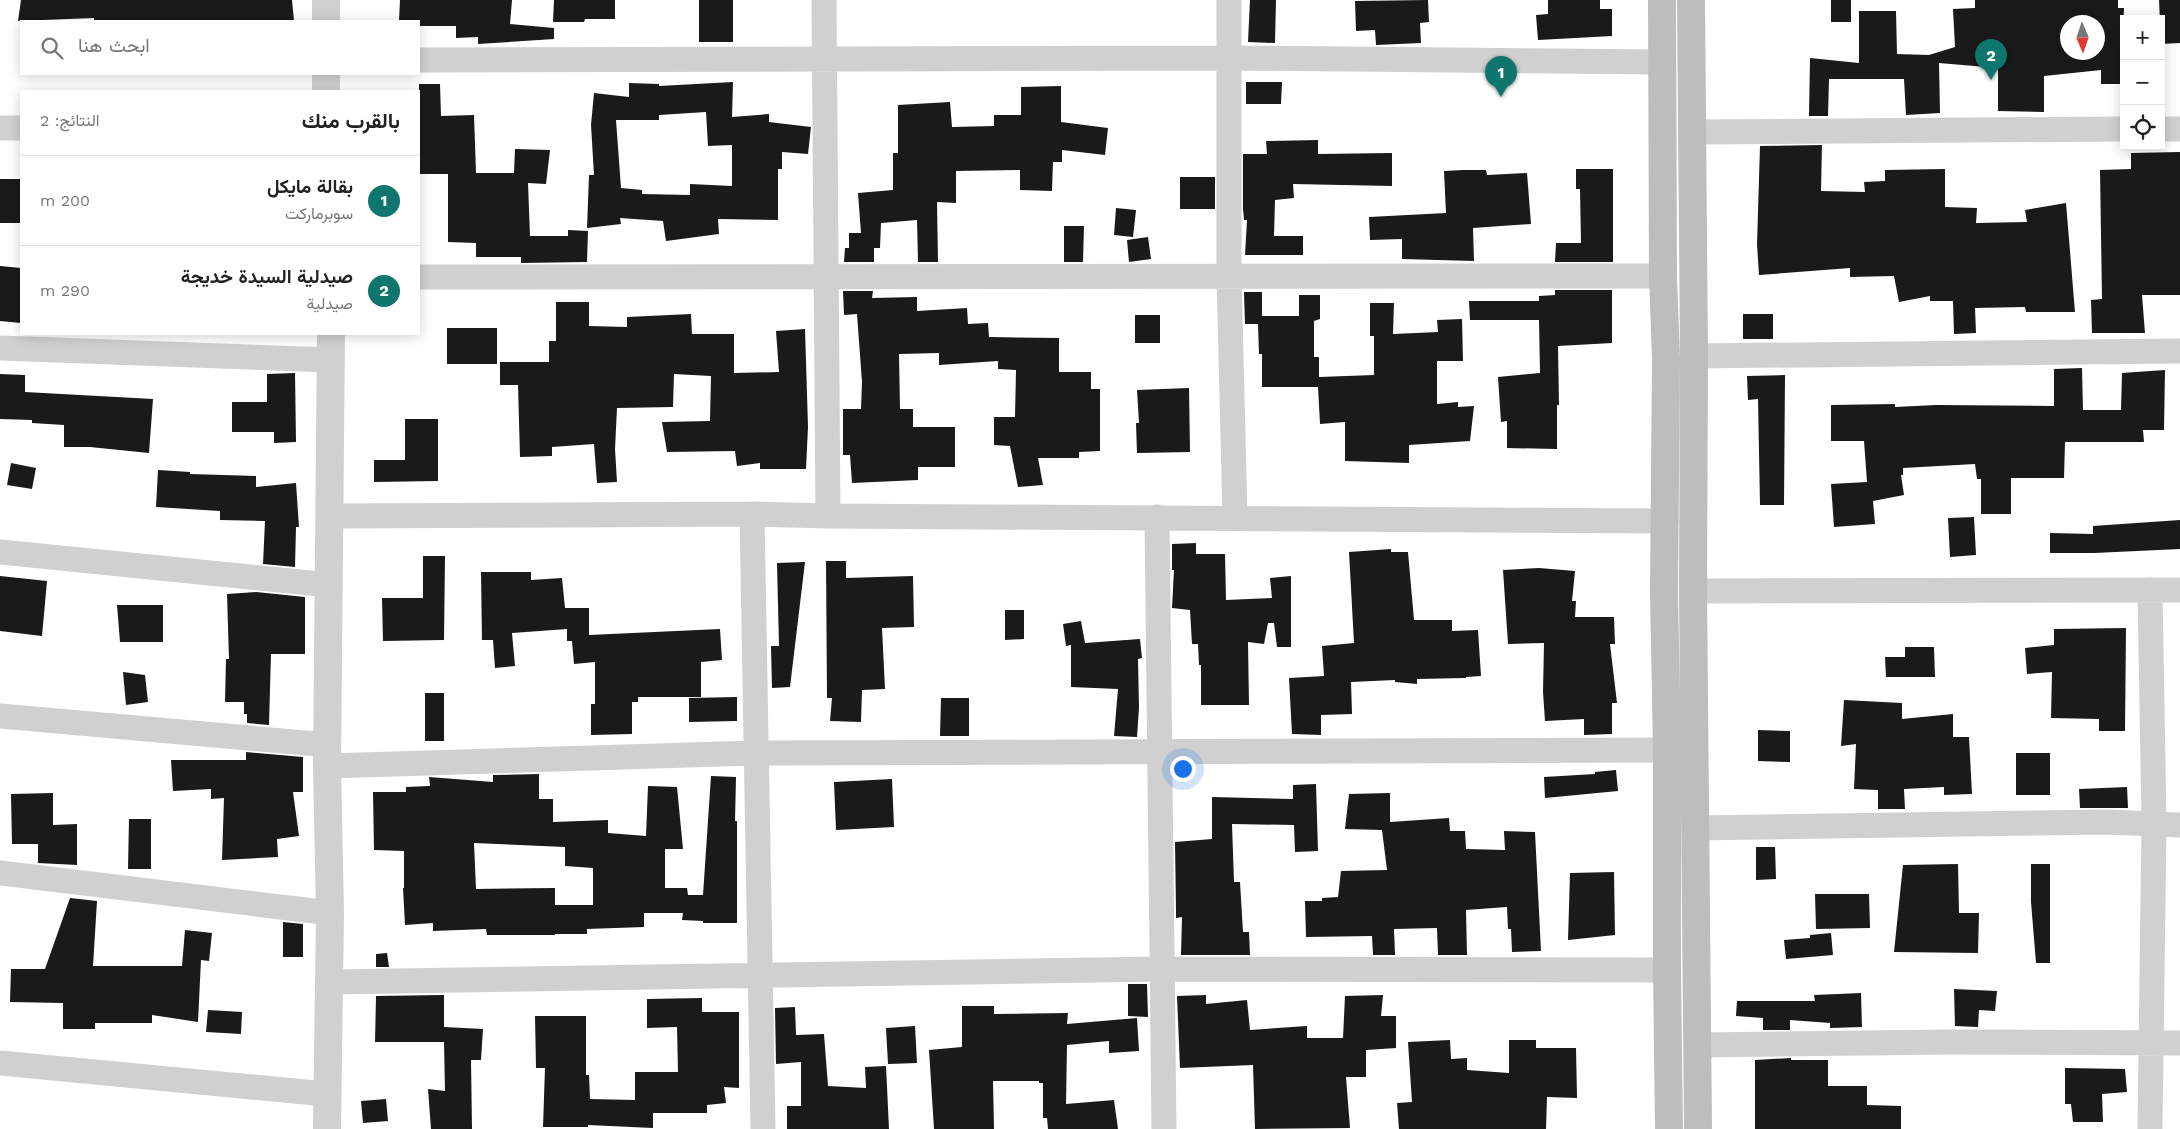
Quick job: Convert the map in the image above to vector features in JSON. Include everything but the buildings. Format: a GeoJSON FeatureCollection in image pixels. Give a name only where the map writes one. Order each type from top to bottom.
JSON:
{"type":"FeatureCollection","features":[{"type":"Feature","properties":{"kind":"main road"},"geometry":{"type":"LineString","coordinates":[[1662,0],[1663,276],[1666,358],[1664,593],[1667,750],[1669,1129]]}},
{"type":"Feature","properties":{"kind":"main road"},"geometry":{"type":"LineString","coordinates":[[1691,0],[1694,356],[1693,591],[1698,1129]]}},
{"type":"Feature","properties":{"kind":"street"},"geometry":{"type":"LineString","coordinates":[[326,0],[326,20]]}},
{"type":"Feature","properties":{"kind":"street"},"geometry":{"type":"LineString","coordinates":[[824,0],[828,516]]}},
{"type":"Feature","properties":{"kind":"street"},"geometry":{"type":"LineString","coordinates":[[1229,0],[1228,275],[1235,517]]}},
{"type":"Feature","properties":{"kind":"street"},"geometry":{"type":"LineString","coordinates":[[420,60],[1230,58],[1662,62]]}},
{"type":"Feature","properties":{"kind":"street"},"geometry":{"type":"LineString","coordinates":[[326,75],[326,90]]}},
{"type":"Feature","properties":{"kind":"street"},"geometry":{"type":"LineString","coordinates":[[0,128],[20,128]]}},
{"type":"Feature","properties":{"kind":"street"},"geometry":{"type":"LineString","coordinates":[[1691,132],[2120,129]]}},
{"type":"Feature","properties":{"kind":"street"},"geometry":{"type":"LineString","coordinates":[[2165,129],[2180,129]]}},
{"type":"Feature","properties":{"kind":"street"},"geometry":{"type":"LineString","coordinates":[[420,277],[1663,276]]}},
{"type":"Feature","properties":{"kind":"street"},"geometry":{"type":"LineString","coordinates":[[0,348],[331,347],[328,755],[330,913],[326,1129]]}},
{"type":"Feature","properties":{"kind":"street"},"geometry":{"type":"LineString","coordinates":[[1694,356],[2180,351]]}},
{"type":"Feature","properties":{"kind":"street"},"geometry":{"type":"LineString","coordinates":[[330,516],[752,514],[1666,521]]}},
{"type":"Feature","properties":{"kind":"street"},"geometry":{"type":"LineString","coordinates":[[752,514],[763,1129]]}},
{"type":"Feature","properties":{"kind":"street"},"geometry":{"type":"LineString","coordinates":[[1156,516],[1160,752],[1160,969],[1164,1129]]}},
{"type":"Feature","properties":{"kind":"street"},"geometry":{"type":"LineString","coordinates":[[0,552],[330,586]]}},
{"type":"Feature","properties":{"kind":"street"},"geometry":{"type":"LineString","coordinates":[[2150,590],[2154,823],[2150,1129]]}},
{"type":"Feature","properties":{"kind":"street"},"geometry":{"type":"LineString","coordinates":[[1693,591],[2180,590]]}},
{"type":"Feature","properties":{"kind":"street"},"geometry":{"type":"LineString","coordinates":[[0,716],[328,755],[1667,750]]}},
{"type":"Feature","properties":{"kind":"street"},"geometry":{"type":"LineString","coordinates":[[1695,828],[2107,822],[2180,825]]}},
{"type":"Feature","properties":{"kind":"street"},"geometry":{"type":"LineString","coordinates":[[0,873],[330,913]]}},
{"type":"Feature","properties":{"kind":"street"},"geometry":{"type":"LineString","coordinates":[[329,982],[1160,969],[1667,970]]}},
{"type":"Feature","properties":{"kind":"street"},"geometry":{"type":"LineString","coordinates":[[1698,1045],[1951,1042],[2180,1043]]}},
{"type":"Feature","properties":{"kind":"street"},"geometry":{"type":"LineString","coordinates":[[0,1063],[326,1094]]}},
{"type":"Feature","properties":{"kind":"place","name":"صيدلية السيدة خديجة"},"geometry":{"type":"Point","coordinates":[1991,80]}},
{"type":"Feature","properties":{"kind":"place","name":"بقالة مايكل"},"geometry":{"type":"Point","coordinates":[1501,97]}}]}
